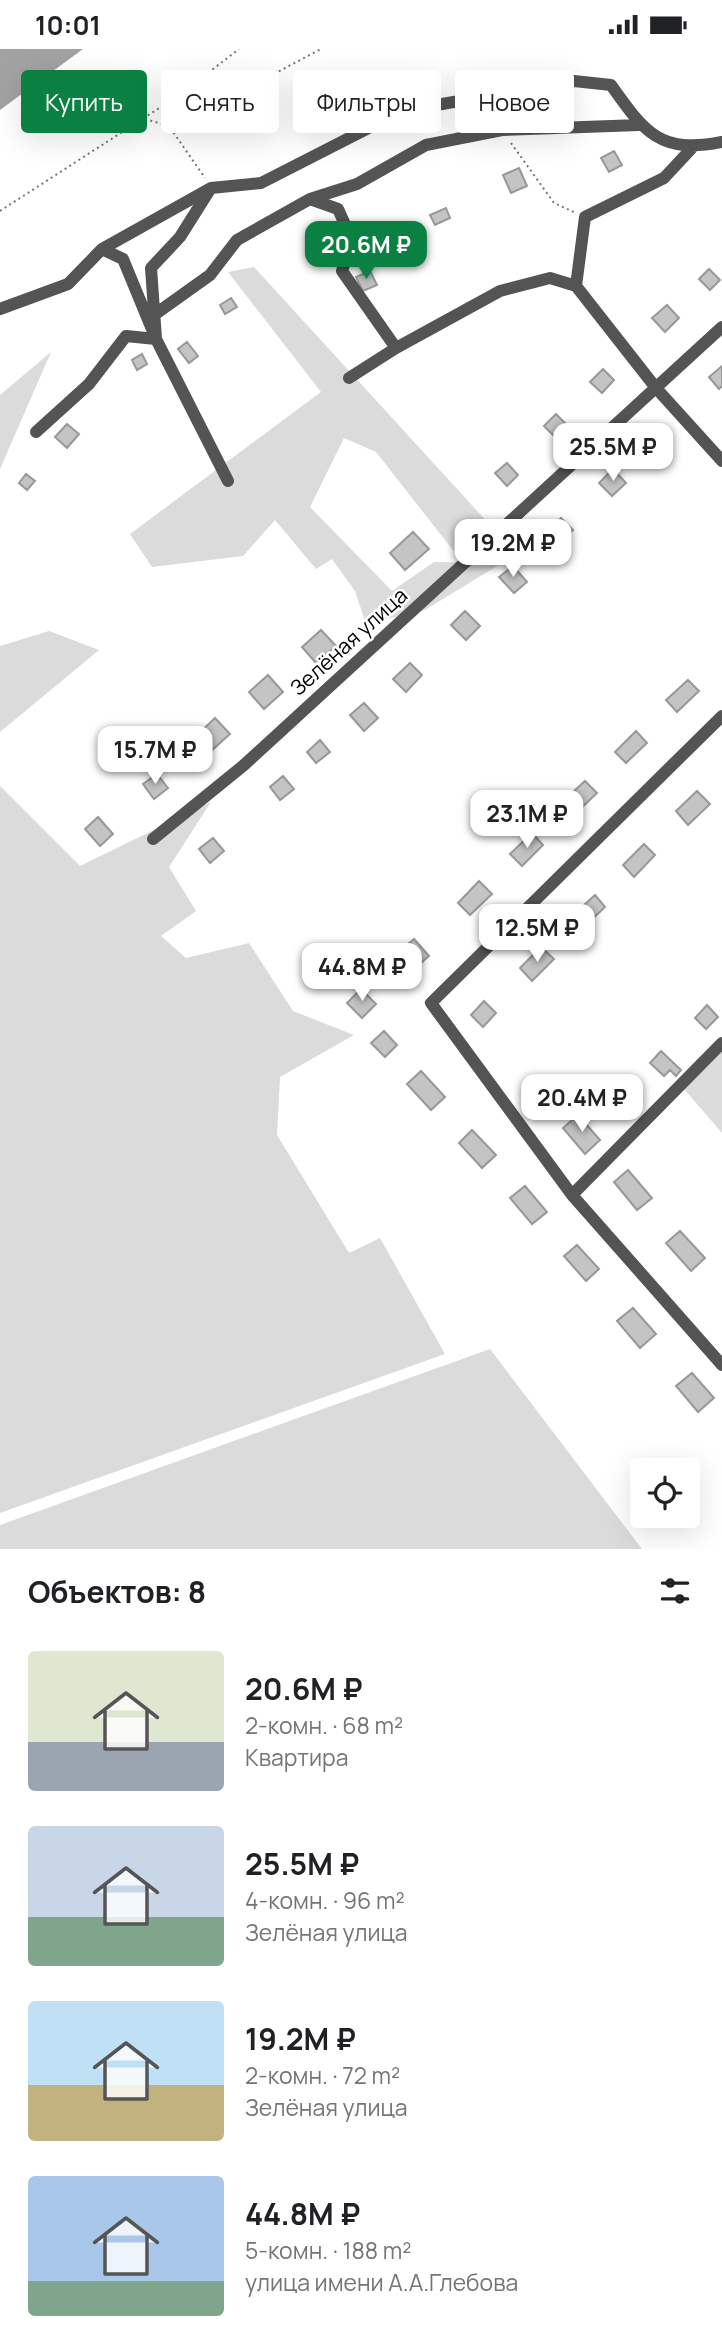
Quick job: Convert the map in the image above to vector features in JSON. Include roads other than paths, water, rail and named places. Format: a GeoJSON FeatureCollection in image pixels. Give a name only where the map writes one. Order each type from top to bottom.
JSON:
{"type":"FeatureCollection","features":[{"type":"Feature","properties":{"kind":"street"},"geometry":{"type":"LineString","coordinates":[[0,310],[16,301],[68,284],[102,249],[211,188],[261,183],[402,111],[574,81],[611,85],[639,125],[661,141],[692,148],[722,142]]}},
{"type":"Feature","properties":{"kind":"street"},"geometry":{"type":"LineString","coordinates":[[154,315],[210,275],[237,240],[310,199],[357,184],[426,145],[502,129],[639,125]]}},
{"type":"Feature","properties":{"kind":"street"},"geometry":{"type":"LineString","coordinates":[[576,286],[585,217],[664,178],[692,148]]}},
{"type":"Feature","properties":{"kind":"street"},"geometry":{"type":"LineString","coordinates":[[156,339],[152,268],[180,237],[211,188]]}},
{"type":"Feature","properties":{"kind":"street"},"geometry":{"type":"LineString","coordinates":[[310,199],[338,209],[352,240],[342,271],[396,348]]}},
{"type":"Feature","properties":{"kind":"street"},"geometry":{"type":"LineString","coordinates":[[102,249],[123,259],[156,339],[228,481]]}},
{"type":"Feature","properties":{"kind":"street"},"geometry":{"type":"LineString","coordinates":[[349,378],[396,348],[500,291],[550,278],[576,286],[656,388],[722,461]]}},
{"type":"Feature","properties":{"kind":"street","name":"Зелёная улица"},"geometry":{"type":"LineString","coordinates":[[153,839],[244,765],[722,327]]}},
{"type":"Feature","properties":{"kind":"street"},"geometry":{"type":"LineString","coordinates":[[36,432],[89,384],[126,336],[156,339]]}},
{"type":"Feature","properties":{"kind":"street"},"geometry":{"type":"LineString","coordinates":[[722,716],[431,1003],[572,1195],[722,1365]]}},
{"type":"Feature","properties":{"kind":"street"},"geometry":{"type":"LineString","coordinates":[[572,1195],[722,1043]]}}]}
